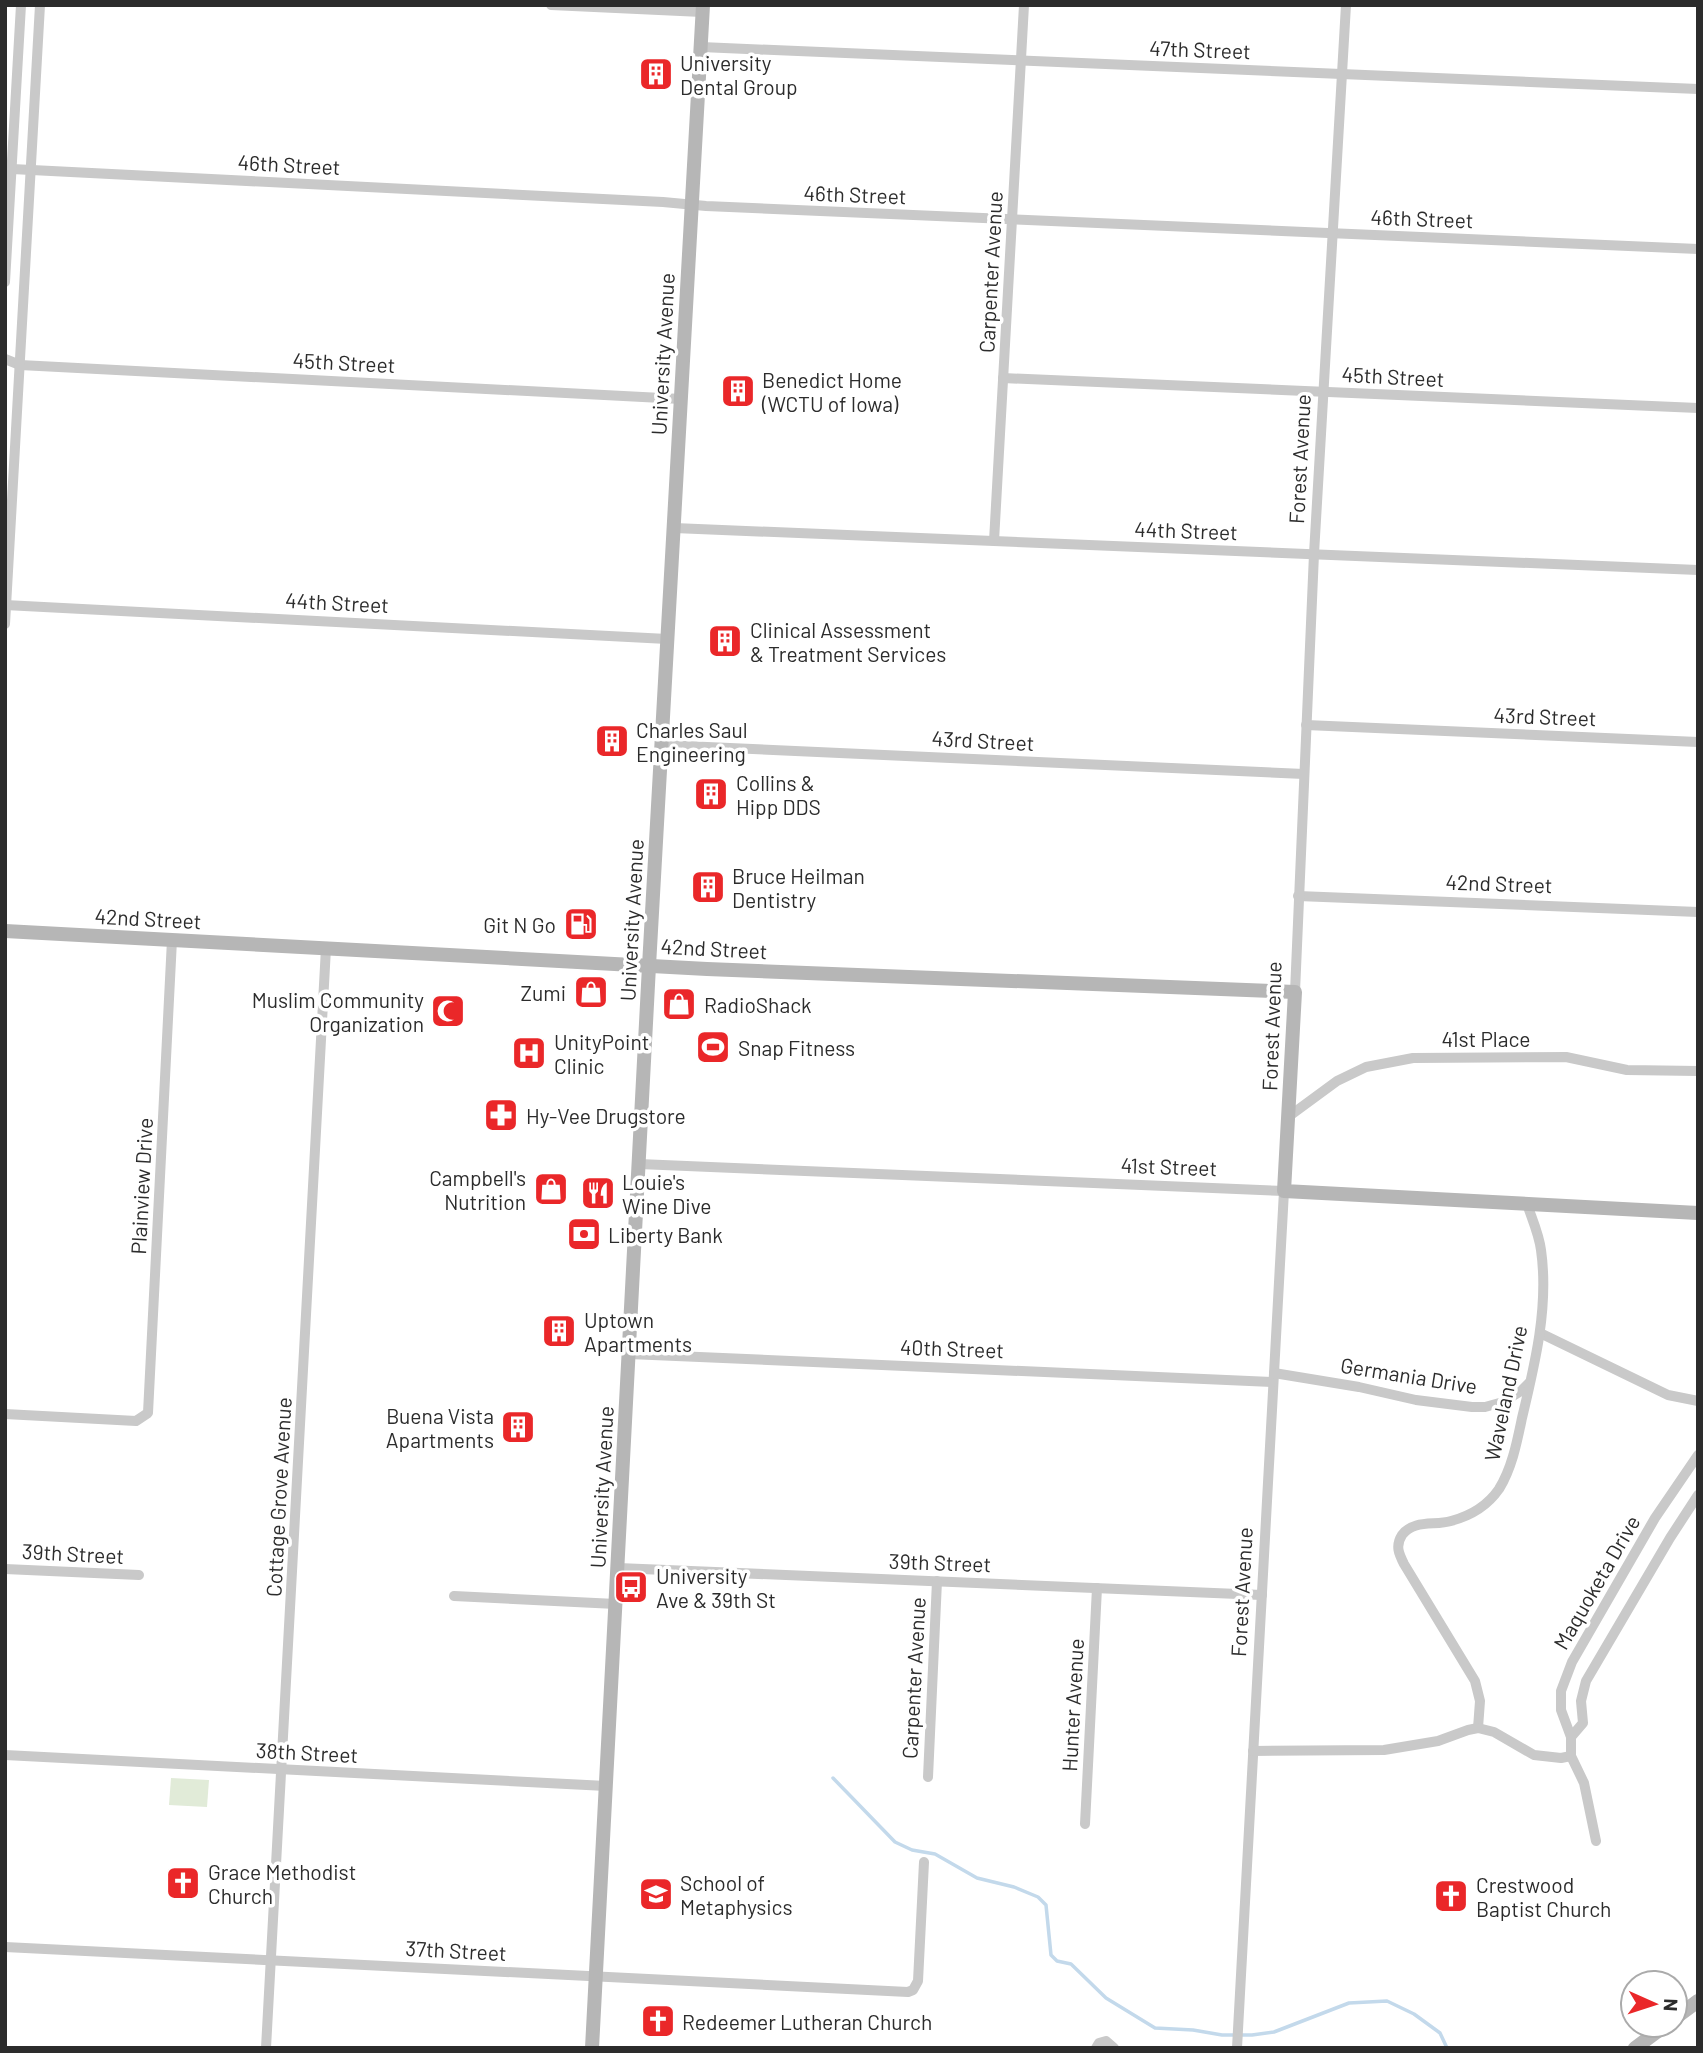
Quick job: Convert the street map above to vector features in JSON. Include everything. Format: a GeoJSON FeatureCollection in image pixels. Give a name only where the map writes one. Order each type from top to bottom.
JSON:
{"type":"FeatureCollection","features":[{"type":"Feature","properties":{"kind":"main road","name":"University Avenue"},"geometry":{"type":"LineString","coordinates":[[592,2048],[703,9]]}},
{"type":"Feature","properties":{"kind":"main road","name":"42nd Street"},"geometry":{"type":"LineString","coordinates":[[5,932],[649,966],[1294,992]]}},
{"type":"Feature","properties":{"kind":"main road","name":"Forest Avenue"},"geometry":{"type":"LineString","coordinates":[[1284,1191],[1294,992]]}},
{"type":"Feature","properties":{"kind":"main road","name":"41st Street"},"geometry":{"type":"LineString","coordinates":[[1284,1191],[1698,1213]]}},
{"type":"Feature","properties":{"kind":"street"},"geometry":{"type":"LineString","coordinates":[[5,282],[21,5]]}},
{"type":"Feature","properties":{"kind":"street"},"geometry":{"type":"LineString","coordinates":[[5,624],[8,516],[20,365],[40,5]]}},
{"type":"Feature","properties":{"kind":"street"},"geometry":{"type":"LineString","coordinates":[[551,5],[703,9]]}},
{"type":"Feature","properties":{"kind":"street","name":"Carpenter Avenue"},"geometry":{"type":"LineString","coordinates":[[994,541],[1024,5]]}},
{"type":"Feature","properties":{"kind":"street","name":"Forest Avenue"},"geometry":{"type":"LineString","coordinates":[[1294,992],[1314,554],[1346,5]]}},
{"type":"Feature","properties":{"kind":"street","name":"47th Street"},"geometry":{"type":"LineString","coordinates":[[701,47],[1698,89]]}},
{"type":"Feature","properties":{"kind":"street","name":"46th Street"},"geometry":{"type":"LineString","coordinates":[[12,169],[692,205],[1698,249]]}},
{"type":"Feature","properties":{"kind":"street","name":"45th Street"},"geometry":{"type":"LineString","coordinates":[[5,359],[20,365],[681,400]]}},
{"type":"Feature","properties":{"kind":"street","name":"45th Street"},"geometry":{"type":"LineString","coordinates":[[1003,378],[1698,408]]}},
{"type":"Feature","properties":{"kind":"street","name":"44th Street"},"geometry":{"type":"LineString","coordinates":[[674,528],[1698,570]]}},
{"type":"Feature","properties":{"kind":"street","name":"44th Street"},"geometry":{"type":"LineString","coordinates":[[6,605],[667,639]]}},
{"type":"Feature","properties":{"kind":"street","name":"43rd Street"},"geometry":{"type":"LineString","coordinates":[[1306,725],[1698,742]]}},
{"type":"Feature","properties":{"kind":"street","name":"43rd Street"},"geometry":{"type":"LineString","coordinates":[[662,745],[1304,774]]}},
{"type":"Feature","properties":{"kind":"street","name":"42nd Street"},"geometry":{"type":"LineString","coordinates":[[1298,896],[1698,912]]}},
{"type":"Feature","properties":{"kind":"street","name":"Plainview Drive"},"geometry":{"type":"LineString","coordinates":[[5,1414],[130,1421],[144,1418],[150,1407],[172,940]]}},
{"type":"Feature","properties":{"kind":"street","name":"Cottage Grove Avenue"},"geometry":{"type":"LineString","coordinates":[[266,2048],[326,948]]}},
{"type":"Feature","properties":{"kind":"street","name":"41st Place"},"geometry":{"type":"LineString","coordinates":[[1288,1118],[1337,1081],[1356,1071],[1382,1062],[1413,1058],[1566,1057],[1627,1070],[1698,1071]]}},
{"type":"Feature","properties":{"kind":"street","name":"41st Street"},"geometry":{"type":"LineString","coordinates":[[639,1164],[1284,1191]]}},
{"type":"Feature","properties":{"kind":"street","name":"Forest Avenue"},"geometry":{"type":"LineString","coordinates":[[1237,2048],[1284,1191]]}},
{"type":"Feature","properties":{"kind":"street","name":"Waveland Drive"},"geometry":{"type":"LineString","coordinates":[[1478,1728],[1480,1701],[1475,1681],[1398,1554],[1398,1546],[1406,1529],[1420,1524],[1451,1522],[1472,1514],[1497,1491],[1510,1467],[1540,1334],[1541,1252],[1527,1204]]}},
{"type":"Feature","properties":{"kind":"street"},"geometry":{"type":"LineString","coordinates":[[1540,1334],[1668,1395],[1698,1401]]}},
{"type":"Feature","properties":{"kind":"street","name":"40th Street"},"geometry":{"type":"LineString","coordinates":[[629,1354],[1274,1378]]}},
{"type":"Feature","properties":{"kind":"street","name":"Germania Drive"},"geometry":{"type":"LineString","coordinates":[[1274,1378],[1359,1387],[1416,1400],[1472,1407],[1503,1402],[1521,1391],[1531,1380]]}},
{"type":"Feature","properties":{"kind":"street","name":"Maquoketa Drive"},"geometry":{"type":"LineString","coordinates":[[1596,1841],[1584,1783],[1571,1756],[1571,1737],[1561,1710],[1564,1678],[1655,1518],[1698,1455]]}},
{"type":"Feature","properties":{"kind":"street","name":"Maquoketa Drive"},"geometry":{"type":"LineString","coordinates":[[1571,1737],[1583,1723],[1580,1701],[1586,1681],[1698,1495]]}},
{"type":"Feature","properties":{"kind":"street","name":"39th Street"},"geometry":{"type":"LineString","coordinates":[[618,1568],[1262,1595]]}},
{"type":"Feature","properties":{"kind":"street","name":"39th Street"},"geometry":{"type":"LineString","coordinates":[[5,1569],[139,1576]]}},
{"type":"Feature","properties":{"kind":"street","name":"Carpenter Avenue"},"geometry":{"type":"LineString","coordinates":[[928,1777],[937,1581]]}},
{"type":"Feature","properties":{"kind":"street","name":"Hunter Avenue"},"geometry":{"type":"LineString","coordinates":[[1085,1824],[1097,1588]]}},
{"type":"Feature","properties":{"kind":"street"},"geometry":{"type":"LineString","coordinates":[[454,1596],[616,1604]]}},
{"type":"Feature","properties":{"kind":"street"},"geometry":{"type":"LineString","coordinates":[[1253,1751],[1384,1750],[1438,1741],[1478,1728],[1494,1732],[1534,1755],[1561,1758],[1571,1756]]}},
{"type":"Feature","properties":{"kind":"street","name":"38th Street"},"geometry":{"type":"LineString","coordinates":[[5,1755],[606,1786]]}},
{"type":"Feature","properties":{"kind":"street","name":"37th Street"},"geometry":{"type":"LineString","coordinates":[[5,1947],[905,1992],[913,1990],[918,1981],[924,1862]]}},
{"type":"Feature","properties":{"kind":"street"},"geometry":{"type":"LineString","coordinates":[[1096,2048],[1106,2041],[1114,2048]]}},
{"type":"Feature","properties":{"kind":"green space"},"geometry":{"type":"Polygon","coordinates":[[[171,1778],[209,1780],[207,1807],[169,1805],[171,1778]]]}},
{"type":"Feature","properties":{"kind":"waterway"},"geometry":{"type":"LineString","coordinates":[[833,1778],[895,1842],[912,1850],[935,1854],[977,1878],[1014,1887],[1038,1897],[1046,1905],[1051,1955],[1057,1961],[1071,1964],[1106,1998],[1155,2028],[1222,2035],[1252,2035],[1274,2032],[1349,2003],[1387,2001],[1414,2014],[1440,2033],[1447,2048]]}},
{"type":"Feature","properties":{"kind":"place","name":"University Dental Group"},"geometry":{"type":"Point","coordinates":[656,74]}},
{"type":"Feature","properties":{"kind":"place","name":"Benedict Home (WCTU of Iowa)"},"geometry":{"type":"Point","coordinates":[738,391]}},
{"type":"Feature","properties":{"kind":"place","name":"Clinical Assessment & Treatment Services"},"geometry":{"type":"Point","coordinates":[725,641]}},
{"type":"Feature","properties":{"kind":"place","name":"Charles Saul Engineering"},"geometry":{"type":"Point","coordinates":[612,741]}},
{"type":"Feature","properties":{"kind":"place","name":"Collins & Hipp DDS"},"geometry":{"type":"Point","coordinates":[711,794]}},
{"type":"Feature","properties":{"kind":"place","name":"Bruce Heilman Dentistry"},"geometry":{"type":"Point","coordinates":[708,887]}},
{"type":"Feature","properties":{"kind":"place","name":"Git N Go"},"geometry":{"type":"Point","coordinates":[581,924]}},
{"type":"Feature","properties":{"kind":"place","name":"Zumi"},"geometry":{"type":"Point","coordinates":[591,992]}},
{"type":"Feature","properties":{"kind":"place","name":"RadioShack"},"geometry":{"type":"Point","coordinates":[679,1004]}},
{"type":"Feature","properties":{"kind":"place","name":"Muslim Community Organization"},"geometry":{"type":"Point","coordinates":[448,1011]}},
{"type":"Feature","properties":{"kind":"place","name":"Snap Fitness"},"geometry":{"type":"Point","coordinates":[713,1047]}},
{"type":"Feature","properties":{"kind":"place","name":"UnityPoint Clinic"},"geometry":{"type":"Point","coordinates":[529,1053]}},
{"type":"Feature","properties":{"kind":"place","name":"Hy-Vee Drugstore"},"geometry":{"type":"Point","coordinates":[501,1115]}},
{"type":"Feature","properties":{"kind":"place","name":"Campbell's Nutrition"},"geometry":{"type":"Point","coordinates":[551,1189]}},
{"type":"Feature","properties":{"kind":"place","name":"Louie's Wine Dive"},"geometry":{"type":"Point","coordinates":[598,1193]}},
{"type":"Feature","properties":{"kind":"place","name":"Liberty Bank"},"geometry":{"type":"Point","coordinates":[584,1234]}},
{"type":"Feature","properties":{"kind":"place","name":"Uptown Apartments"},"geometry":{"type":"Point","coordinates":[559,1331]}},
{"type":"Feature","properties":{"kind":"place","name":"Buena Vista Apartments"},"geometry":{"type":"Point","coordinates":[518,1427]}},
{"type":"Feature","properties":{"kind":"place","name":"University Ave & 39th St"},"geometry":{"type":"Point","coordinates":[631,1587]}},
{"type":"Feature","properties":{"kind":"place","name":"Grace Methodist Church"},"geometry":{"type":"Point","coordinates":[183,1883]}},
{"type":"Feature","properties":{"kind":"place","name":"School of Metaphysics"},"geometry":{"type":"Point","coordinates":[656,1894]}},
{"type":"Feature","properties":{"kind":"place","name":"Crestwood Baptist Church"},"geometry":{"type":"Point","coordinates":[1451,1896]}},
{"type":"Feature","properties":{"kind":"place","name":"Redeemer Lutheran Church"},"geometry":{"type":"Point","coordinates":[658,2021]}}]}
